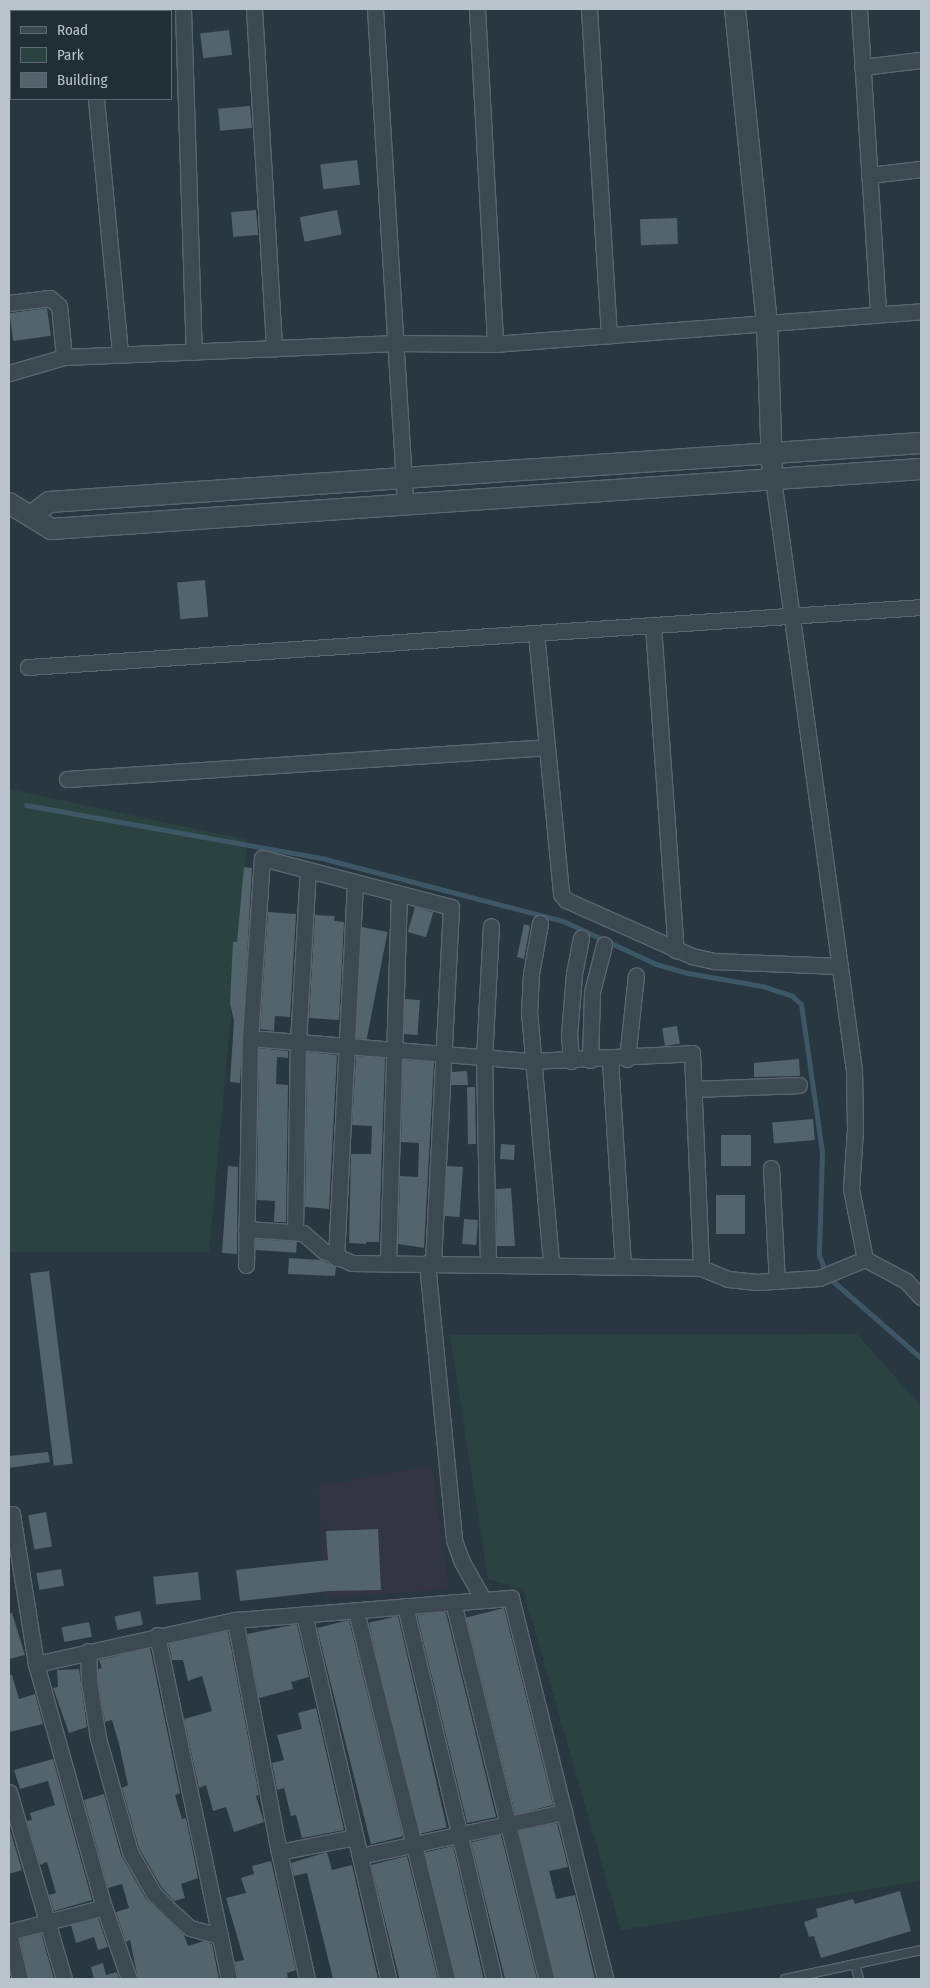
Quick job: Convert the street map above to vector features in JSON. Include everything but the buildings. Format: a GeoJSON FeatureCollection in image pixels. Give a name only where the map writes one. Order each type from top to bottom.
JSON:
{"type":"FeatureCollection","features":[{"type":"Feature","properties":{"kind":"street"},"geometry":{"type":"LineString","coordinates":[[183,9],[194,352]]}},
{"type":"Feature","properties":{"kind":"street"},"geometry":{"type":"LineString","coordinates":[[254,9],[274,348]]}},
{"type":"Feature","properties":{"kind":"street"},"geometry":{"type":"LineString","coordinates":[[375,9],[405,477],[405,504]]}},
{"type":"Feature","properties":{"kind":"street"},"geometry":{"type":"LineString","coordinates":[[477,9],[495,344]]}},
{"type":"Feature","properties":{"kind":"street"},"geometry":{"type":"LineString","coordinates":[[589,9],[609,335]]}},
{"type":"Feature","properties":{"kind":"street"},"geometry":{"type":"LineString","coordinates":[[735,9],[767,323],[773,479],[854,1070],[855,1130],[851,1189],[865,1259]]}},
{"type":"Feature","properties":{"kind":"street"},"geometry":{"type":"LineString","coordinates":[[859,9],[878,314]]}},
{"type":"Feature","properties":{"kind":"street"},"geometry":{"type":"LineString","coordinates":[[862,67],[921,60]]}},
{"type":"Feature","properties":{"kind":"street"},"geometry":{"type":"LineString","coordinates":[[96,100],[120,354]]}},
{"type":"Feature","properties":{"kind":"street"},"geometry":{"type":"LineString","coordinates":[[869,176],[921,169]]}},
{"type":"Feature","properties":{"kind":"street"},"geometry":{"type":"LineString","coordinates":[[9,303],[50,298],[59,306],[64,357]]}},
{"type":"Feature","properties":{"kind":"street"},"geometry":{"type":"LineString","coordinates":[[9,373],[64,357],[396,343],[495,344],[921,311]]}},
{"type":"Feature","properties":{"kind":"street"},"geometry":{"type":"LineString","coordinates":[[32,515],[49,502],[921,444]]}},
{"type":"Feature","properties":{"kind":"street"},"geometry":{"type":"LineString","coordinates":[[9,503],[32,515],[52,529],[921,469]]}},
{"type":"Feature","properties":{"kind":"street"},"geometry":{"type":"LineString","coordinates":[[28,666],[921,607]]}},
{"type":"Feature","properties":{"kind":"street"},"geometry":{"type":"LineString","coordinates":[[653,625],[676,950]]}},
{"type":"Feature","properties":{"kind":"street"},"geometry":{"type":"LineString","coordinates":[[536,632],[560,894],[566,900],[676,950],[714,961],[840,966]]}},
{"type":"Feature","properties":{"kind":"street"},"geometry":{"type":"LineString","coordinates":[[67,779],[546,747]]}},
{"type":"Feature","properties":{"kind":"street"},"geometry":{"type":"LineString","coordinates":[[246,1265],[250,1038],[262,858],[451,907],[430,1263],[454,1540],[462,1562],[483,1599]]}},
{"type":"Feature","properties":{"kind":"street"},"geometry":{"type":"LineString","coordinates":[[295,1231],[298,1042],[308,870]]}},
{"type":"Feature","properties":{"kind":"street"},"geometry":{"type":"LineString","coordinates":[[336,1258],[355,882]]}},
{"type":"Feature","properties":{"kind":"street"},"geometry":{"type":"LineString","coordinates":[[388,1262],[396,1052],[399,894]]}},
{"type":"Feature","properties":{"kind":"street"},"geometry":{"type":"LineString","coordinates":[[540,923],[530,991],[531,1061],[551,1265]]}},
{"type":"Feature","properties":{"kind":"street"},"geometry":{"type":"LineString","coordinates":[[488,1264],[484,1059],[491,926]]}},
{"type":"Feature","properties":{"kind":"street"},"geometry":{"type":"LineString","coordinates":[[571,1061],[571,1009],[581,938]]}},
{"type":"Feature","properties":{"kind":"street"},"geometry":{"type":"LineString","coordinates":[[590,1060],[592,992],[604,945]]}},
{"type":"Feature","properties":{"kind":"street"},"geometry":{"type":"LineString","coordinates":[[627,1059],[636,975]]}},
{"type":"Feature","properties":{"kind":"street"},"geometry":{"type":"LineString","coordinates":[[250,1038],[443,1056],[531,1061],[610,1060],[692,1053],[701,1268]]}},
{"type":"Feature","properties":{"kind":"street"},"geometry":{"type":"LineString","coordinates":[[610,1060],[623,1266]]}},
{"type":"Feature","properties":{"kind":"street"},"geometry":{"type":"LineString","coordinates":[[694,1089],[799,1084]]}},
{"type":"Feature","properties":{"kind":"street"},"geometry":{"type":"LineString","coordinates":[[771,1168],[777,1282]]}},
{"type":"Feature","properties":{"kind":"street"},"geometry":{"type":"LineString","coordinates":[[246,1229],[295,1231],[336,1258],[352,1264],[388,1262],[701,1268],[741,1282],[777,1282],[819,1278],[865,1259]]}},
{"type":"Feature","properties":{"kind":"street"},"geometry":{"type":"LineString","coordinates":[[865,1259],[906,1281],[921,1298]]}},
{"type":"Feature","properties":{"kind":"street"},"geometry":{"type":"LineString","coordinates":[[9,1514],[12,1514],[36,1664],[104,1906],[129,1979]]}},
{"type":"Feature","properties":{"kind":"street"},"geometry":{"type":"LineString","coordinates":[[36,1664],[157,1635],[235,1620],[511,1598],[606,1979]]}},
{"type":"Feature","properties":{"kind":"street"},"geometry":{"type":"LineString","coordinates":[[452,1602],[546,1979]]}},
{"type":"Feature","properties":{"kind":"street"},"geometry":{"type":"LineString","coordinates":[[404,1606],[494,1979]]}},
{"type":"Feature","properties":{"kind":"street"},"geometry":{"type":"LineString","coordinates":[[356,1611],[447,1979]]}},
{"type":"Feature","properties":{"kind":"street"},"geometry":{"type":"LineString","coordinates":[[304,1614],[388,1979]]}},
{"type":"Feature","properties":{"kind":"street"},"geometry":{"type":"LineString","coordinates":[[235,1620],[279,1852],[307,1979]]}},
{"type":"Feature","properties":{"kind":"street"},"geometry":{"type":"LineString","coordinates":[[157,1635],[229,1979]]}},
{"type":"Feature","properties":{"kind":"street"},"geometry":{"type":"LineString","coordinates":[[88,1651],[89,1681],[98,1738],[130,1852],[154,1894],[171,1911],[190,1928],[220,1936]]}},
{"type":"Feature","properties":{"kind":"street"},"geometry":{"type":"LineString","coordinates":[[9,1792],[64,1979]]}},
{"type":"Feature","properties":{"kind":"street"},"geometry":{"type":"LineString","coordinates":[[360,1856],[564,1812]]}},
{"type":"Feature","properties":{"kind":"street"},"geometry":{"type":"LineString","coordinates":[[279,1852],[355,1837]]}},
{"type":"Feature","properties":{"kind":"street"},"geometry":{"type":"LineString","coordinates":[[20,1979],[9,1932],[104,1906]]}},
{"type":"Feature","properties":{"kind":"lane"},"geometry":{"type":"LineString","coordinates":[[786,1979],[921,1950]]}},
{"type":"Feature","properties":{"kind":"lane"},"geometry":{"type":"LineString","coordinates":[[855,1964],[859,1979]]}},
{"type":"Feature","properties":{"kind":"shaded area"},"geometry":{"type":"Polygon","coordinates":[[[432,1466],[448,1589],[326,1598],[318,1486],[432,1466]]]}},
{"type":"Feature","properties":{"kind":"green space"},"geometry":{"type":"Polygon","coordinates":[[[9,789],[247,840],[209,1252],[9,1252],[9,789]]]}},
{"type":"Feature","properties":{"kind":"green space"},"geometry":{"type":"Polygon","coordinates":[[[857,1334],[921,1406],[921,1881],[621,1930],[523,1589],[488,1579],[450,1335],[857,1334]]]}},
{"type":"Feature","properties":{"kind":"waterway"},"geometry":{"type":"LineString","coordinates":[[26,805],[325,859],[563,921],[656,964],[688,973],[762,986],[792,996],[801,1004],[822,1151],[819,1255],[827,1276],[921,1358]]}}]}
